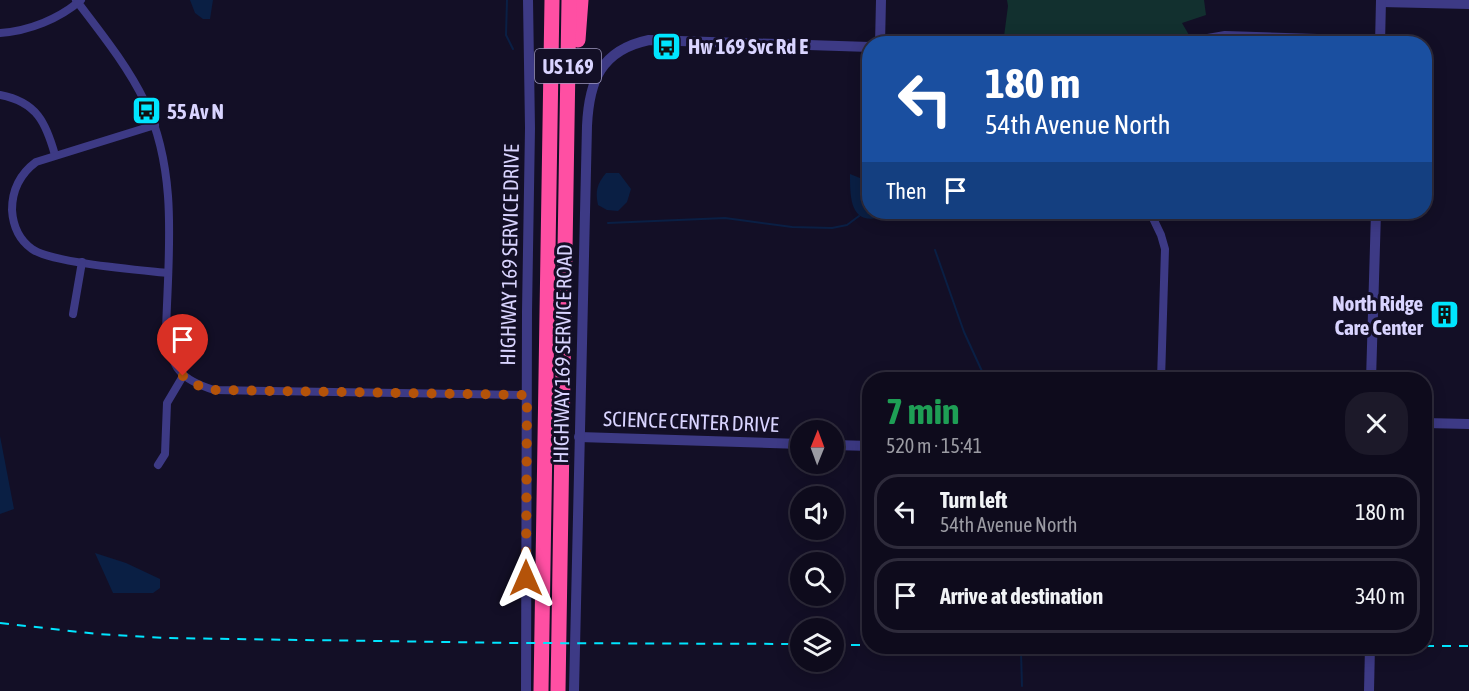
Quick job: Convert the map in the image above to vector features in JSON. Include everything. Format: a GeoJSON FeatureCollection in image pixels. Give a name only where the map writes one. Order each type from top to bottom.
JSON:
{"type":"FeatureCollection","features":[{"type":"Feature","properties":{"kind":"highway"},"geometry":{"type":"LineString","coordinates":[[545,0],[550,104]]}},
{"type":"Feature","properties":{"kind":"highway","name":"US 169"},"geometry":{"type":"LineString","coordinates":[[541,691],[552,0]]}},
{"type":"Feature","properties":{"kind":"highway","name":"US 169"},"geometry":{"type":"LineString","coordinates":[[558,691],[569,0]]}},
{"type":"Feature","properties":{"kind":"highway"},"geometry":{"type":"LineString","coordinates":[[567,132],[581,0]]}},
{"type":"Feature","properties":{"kind":"street","name":"HIGHWAY 169 SERVICE DRIVE"},"geometry":{"type":"LineString","coordinates":[[526,691],[530,137],[528,0]]}},
{"type":"Feature","properties":{"kind":"street"},"geometry":{"type":"LineString","coordinates":[[880,36],[881,0]]}},
{"type":"Feature","properties":{"kind":"street"},"geometry":{"type":"LineString","coordinates":[[0,33],[34,27],[63,14],[79,1],[124,65],[146,103],[164,158],[168,186],[166,332],[169,351],[183,376],[197,385],[214,390],[527,395]]}},
{"type":"Feature","properties":{"kind":"street"},"geometry":{"type":"LineString","coordinates":[[1380,36],[1381,1],[1469,4]]}},
{"type":"Feature","properties":{"kind":"street"},"geometry":{"type":"LineString","coordinates":[[1216,36],[1225,34],[1264,36]]}},
{"type":"Feature","properties":{"kind":"street","name":"HIGHWAY 169 SERVICE ROAD"},"geometry":{"type":"LineString","coordinates":[[574,691],[589,99],[596,77],[606,63],[624,47],[640,42],[668,39],[862,47]]}},
{"type":"Feature","properties":{"kind":"street"},"geometry":{"type":"LineString","coordinates":[[0,95],[15,99],[38,114],[46,127],[55,155]]}},
{"type":"Feature","properties":{"kind":"street"},"geometry":{"type":"LineString","coordinates":[[155,125],[36,162],[21,176],[13,197],[14,224],[23,242],[43,255],[168,273]]}},
{"type":"Feature","properties":{"kind":"street"},"geometry":{"type":"LineString","coordinates":[[1154,219],[1165,249],[1161,372]]}},
{"type":"Feature","properties":{"kind":"street"},"geometry":{"type":"LineString","coordinates":[[1371,372],[1376,219]]}},
{"type":"Feature","properties":{"kind":"street"},"geometry":{"type":"LineString","coordinates":[[73,314],[82,262]]}},
{"type":"Feature","properties":{"kind":"street"},"geometry":{"type":"LineString","coordinates":[[158,465],[165,454],[167,403],[183,376]]}},
{"type":"Feature","properties":{"kind":"street"},"geometry":{"type":"LineString","coordinates":[[1432,423],[1469,424]]}},
{"type":"Feature","properties":{"kind":"street","name":"SCIENCE CENTER DRIVE"},"geometry":{"type":"LineString","coordinates":[[579,437],[790,444]]}},
{"type":"Feature","properties":{"kind":"street"},"geometry":{"type":"LineString","coordinates":[[844,446],[862,447]]}},
{"type":"Feature","properties":{"kind":"street"},"geometry":{"type":"LineString","coordinates":[[1369,691],[1370,654]]}},
{"type":"Feature","properties":{"kind":"green space"},"geometry":{"type":"Polygon","coordinates":[[[1007,0],[1204,0],[1206,15],[1182,23],[1189,35],[1187,36],[1004,36],[1007,0]]]}},
{"type":"Feature","properties":{"kind":"water"},"geometry":{"type":"Polygon","coordinates":[[[190,0],[213,0],[210,19],[203,19],[195,13],[190,0]]]}},
{"type":"Feature","properties":{"kind":"water"},"geometry":{"type":"Polygon","coordinates":[[[606,173],[619,173],[631,189],[627,202],[618,211],[607,210],[598,205],[598,188],[606,173]]]}},
{"type":"Feature","properties":{"kind":"water"},"geometry":{"type":"Polygon","coordinates":[[[850,174],[862,179],[862,216],[854,208],[850,192],[850,174]]]}},
{"type":"Feature","properties":{"kind":"water"},"geometry":{"type":"Polygon","coordinates":[[[0,436],[14,509],[0,514],[0,436]]]}},
{"type":"Feature","properties":{"kind":"water"},"geometry":{"type":"Polygon","coordinates":[[[95,553],[126,563],[160,579],[160,588],[153,593],[113,593],[95,553]]]}},
{"type":"Feature","properties":{"kind":"waterway"},"geometry":{"type":"LineString","coordinates":[[507,0],[506,35],[513,49]]}},
{"type":"Feature","properties":{"kind":"waterway"},"geometry":{"type":"LineString","coordinates":[[608,223],[725,218],[792,227],[832,228],[847,225],[859,216]]}},
{"type":"Feature","properties":{"kind":"waterway"},"geometry":{"type":"LineString","coordinates":[[935,250],[964,332],[982,372]]}},
{"type":"Feature","properties":{"kind":"waterway"},"geometry":{"type":"LineString","coordinates":[[1021,654],[1022,686]]}},
{"type":"Feature","properties":{"kind":"railway"},"geometry":{"type":"LineString","coordinates":[[0,623],[97,634],[164,638],[790,644]]}},
{"type":"Feature","properties":{"kind":"railway"},"geometry":{"type":"LineString","coordinates":[[844,645],[862,645]]}},
{"type":"Feature","properties":{"kind":"railway"},"geometry":{"type":"LineString","coordinates":[[1432,646],[1469,646]]}},
{"type":"Feature","properties":{"kind":"place","name":"Hw 169 Svc Rd E"},"geometry":{"type":"Point","coordinates":[667,46]}},
{"type":"Feature","properties":{"kind":"place","name":"55 Av N"},"geometry":{"type":"Point","coordinates":[146,111]}},
{"type":"Feature","properties":{"kind":"place","name":"North Ridge Care Center"},"geometry":{"type":"Point","coordinates":[1444,315]}},
{"type":"Feature","properties":{"kind":"route"},"geometry":{"type":"LineString","coordinates":[[183,376],[197,385],[214,390],[527,395],[526,578]]}}]}
